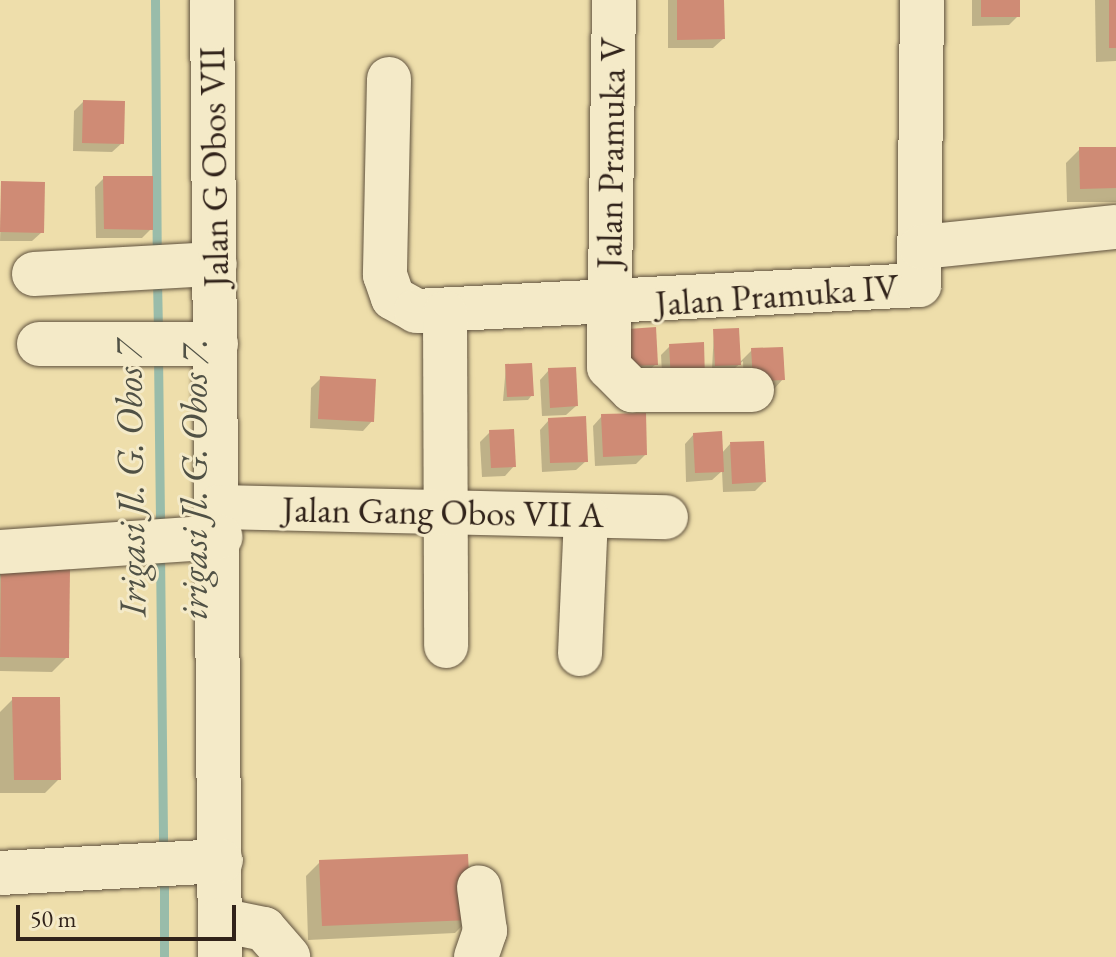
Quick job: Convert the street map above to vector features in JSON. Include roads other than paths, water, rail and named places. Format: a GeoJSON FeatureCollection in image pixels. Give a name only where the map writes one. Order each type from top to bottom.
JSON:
{"type":"FeatureCollection","features":[{"type":"Feature","properties":{"kind":"street","name":"Jalan G Obos VII"},"geometry":{"type":"LineString","coordinates":[[212,0],[219,522],[220,939]]}},
{"type":"Feature","properties":{"kind":"street","name":"Jalan Pramuka V"},"geometry":{"type":"LineString","coordinates":[[614,0],[609,367],[621,384],[647,392],[752,390]]}},
{"type":"Feature","properties":{"kind":"street","name":"Jalan Pramuka IV"},"geometry":{"type":"LineString","coordinates":[[389,79],[386,287],[404,307],[445,313],[609,306],[919,285],[922,0]]}},
{"type":"Feature","properties":{"kind":"street"},"geometry":{"type":"LineString","coordinates":[[921,247],[1116,227]]}},
{"type":"Feature","properties":{"kind":"street"},"geometry":{"type":"LineString","coordinates":[[34,274],[215,264]]}},
{"type":"Feature","properties":{"kind":"street"},"geometry":{"type":"LineString","coordinates":[[445,313],[450,513],[446,646]]}},
{"type":"Feature","properties":{"kind":"street"},"geometry":{"type":"LineString","coordinates":[[39,344],[216,344]]}},
{"type":"Feature","properties":{"kind":"street","name":"Jalan Gang Obos VII A"},"geometry":{"type":"LineString","coordinates":[[0,552],[219,522],[450,513],[666,517]]}},
{"type":"Feature","properties":{"kind":"street"},"geometry":{"type":"LineString","coordinates":[[580,654],[586,516]]}},
{"type":"Feature","properties":{"kind":"street"},"geometry":{"type":"LineString","coordinates":[[0,873],[221,861]]}},
{"type":"Feature","properties":{"kind":"street"},"geometry":{"type":"LineString","coordinates":[[476,957],[485,931],[479,887]]}},
{"type":"Feature","properties":{"kind":"street"},"geometry":{"type":"LineString","coordinates":[[220,939],[264,929],[288,957]]}},
{"type":"Feature","properties":{"kind":"waterway","name":"Irigasi Jl. G. Obos 7"},"geometry":{"type":"LineString","coordinates":[[155,0],[157,257]]}},
{"type":"Feature","properties":{"kind":"waterway","name":"Irigasi Jl. G. Obos 7"},"geometry":{"type":"LineString","coordinates":[[157,279],[158,333]]}},
{"type":"Feature","properties":{"kind":"waterway","name":"Irigasi Jl. G. Obos 7"},"geometry":{"type":"LineString","coordinates":[[158,355],[160,529]]}},
{"type":"Feature","properties":{"kind":"waterway","name":"Irigasi Jl. G. Obos 7"},"geometry":{"type":"LineString","coordinates":[[160,551],[163,853]]}},
{"type":"Feature","properties":{"kind":"waterway","name":"Irigasi Jl. G. Obos 7"},"geometry":{"type":"LineString","coordinates":[[164,875],[164,957]]}},
{"type":"Feature","properties":{"kind":"water label","name":"irigasi Jl. G. Obos 7."},"geometry":{"type":"Point","coordinates":[194,479]}}]}
